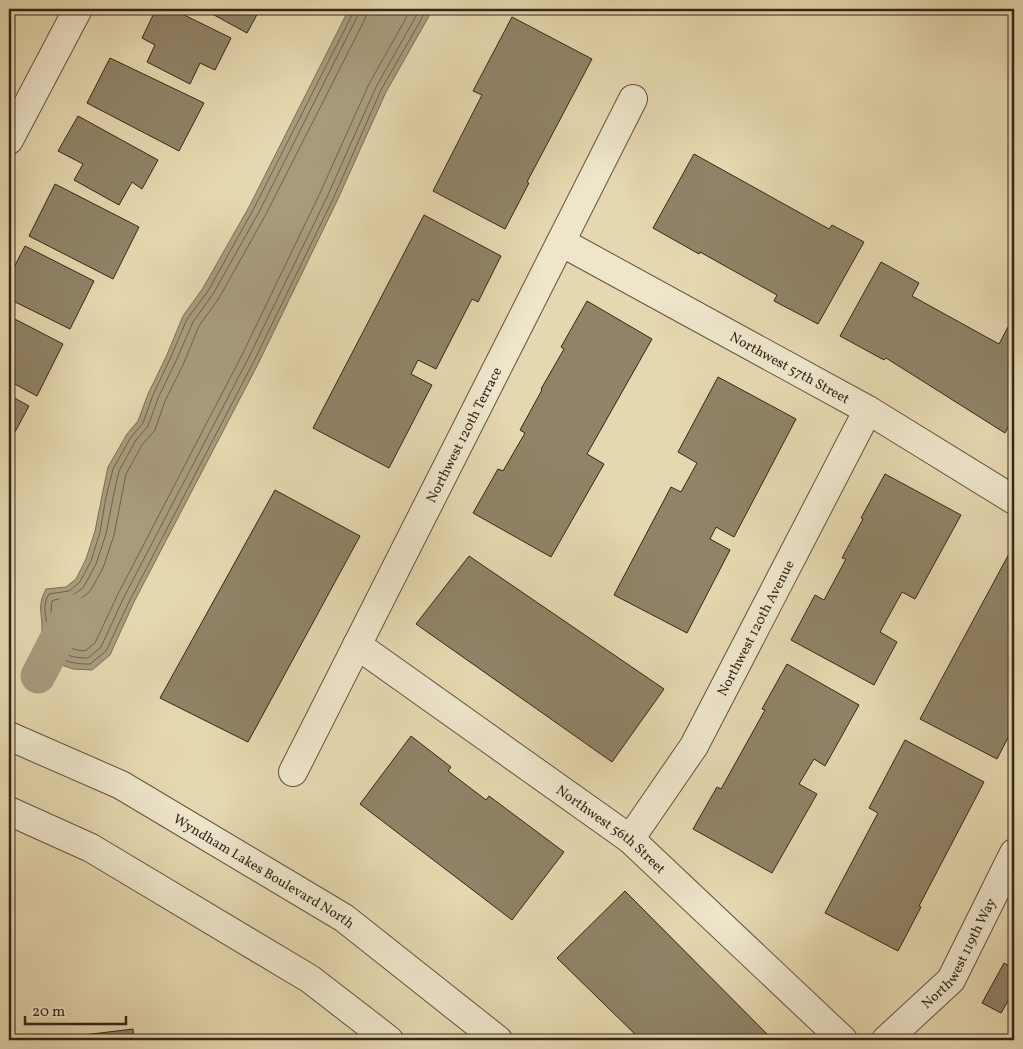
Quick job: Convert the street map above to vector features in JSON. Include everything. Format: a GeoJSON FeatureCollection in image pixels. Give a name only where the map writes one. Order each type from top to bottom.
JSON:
{"type":"FeatureCollection","features":[{"type":"Feature","properties":{"kind":"street"},"geometry":{"type":"LineString","coordinates":[[9,140],[70,11]]}},
{"type":"Feature","properties":{"kind":"street","name":"Northwest 120th Terrace"},"geometry":{"type":"LineString","coordinates":[[293,772],[633,99]]}},
{"type":"Feature","properties":{"kind":"street","name":"Northwest 57th Street"},"geometry":{"type":"LineString","coordinates":[[561,242],[868,410],[1014,500]]}},
{"type":"Feature","properties":{"kind":"street","name":"Northwest 120th Avenue"},"geometry":{"type":"LineString","coordinates":[[630,838],[694,746],[868,410]]}},
{"type":"Feature","properties":{"kind":"street","name":"Northwest 56th Street"},"geometry":{"type":"LineString","coordinates":[[357,645],[630,838],[843,1040]]}},
{"type":"Feature","properties":{"kind":"street","name":"Wyndham Lakes Boulevard North"},"geometry":{"type":"LineString","coordinates":[[9,736],[121,785],[344,918],[498,1040]]}},
{"type":"Feature","properties":{"kind":"street"},"geometry":{"type":"LineString","coordinates":[[9,812],[90,848],[310,979],[389,1040]]}},
{"type":"Feature","properties":{"kind":"street","name":"Northwest 119th Way"},"geometry":{"type":"LineString","coordinates":[[886,1040],[951,980],[1014,853]]}},
{"type":"Feature","properties":{"kind":"water"},"geometry":{"type":"Polygon","coordinates":[[[349,9],[433,9],[386,92],[337,201],[258,364],[134,602],[110,655],[92,670],[73,669],[59,664],[40,649],[43,595],[46,589],[66,587],[76,579],[86,559],[95,531],[108,467],[127,434],[138,421],[183,316],[203,288],[249,207],[349,9]]]}},
{"type":"Feature","properties":{"kind":"building"},"geometry":{"type":"Polygon","coordinates":[[[156,9],[172,9],[231,38],[215,70],[200,63],[190,84],[147,62],[155,45],[142,38],[156,9]]]}},
{"type":"Feature","properties":{"kind":"building"},"geometry":{"type":"Polygon","coordinates":[[[203,9],[260,9],[247,33],[203,9]]]}},
{"type":"Feature","properties":{"kind":"building"},"geometry":{"type":"Polygon","coordinates":[[[512,17],[592,59],[527,182],[529,183],[505,229],[433,191],[482,95],[473,91],[512,17]]]}},
{"type":"Feature","properties":{"kind":"building"},"geometry":{"type":"Polygon","coordinates":[[[110,58],[204,103],[179,151],[87,103],[110,58]]]}},
{"type":"Feature","properties":{"kind":"building"},"geometry":{"type":"Polygon","coordinates":[[[78,116],[158,160],[142,189],[132,182],[119,205],[74,180],[83,164],[58,151],[78,116]]]}},
{"type":"Feature","properties":{"kind":"building"},"geometry":{"type":"Polygon","coordinates":[[[694,154],[829,229],[832,225],[864,242],[818,324],[774,301],[777,295],[653,228],[694,154]]]}},
{"type":"Feature","properties":{"kind":"building"},"geometry":{"type":"Polygon","coordinates":[[[55,184],[139,227],[113,279],[29,236],[55,184]]]}},
{"type":"Feature","properties":{"kind":"building"},"geometry":{"type":"Polygon","coordinates":[[[424,215],[501,256],[478,302],[472,299],[436,369],[418,360],[411,374],[432,385],[389,468],[313,428],[424,215]]]}},
{"type":"Feature","properties":{"kind":"building"},"geometry":{"type":"Polygon","coordinates":[[[25,246],[94,281],[70,329],[9,299],[9,277],[25,246]]]}},
{"type":"Feature","properties":{"kind":"building"},"geometry":{"type":"Polygon","coordinates":[[[881,262],[919,283],[912,296],[999,344],[1008,327],[1014,331],[1014,416],[1005,433],[886,358],[884,360],[840,336],[881,262]]]}},
{"type":"Feature","properties":{"kind":"building"},"geometry":{"type":"Polygon","coordinates":[[[587,301],[652,339],[587,454],[604,464],[551,557],[473,513],[498,469],[503,471],[525,433],[520,430],[564,349],[561,347],[587,301]]]}},
{"type":"Feature","properties":{"kind":"building"},"geometry":{"type":"Polygon","coordinates":[[[9,316],[63,344],[37,396],[9,381],[9,316]]]}},
{"type":"Feature","properties":{"kind":"building"},"geometry":{"type":"Polygon","coordinates":[[[718,377],[796,419],[734,537],[716,527],[710,539],[730,550],[687,633],[614,595],[671,487],[681,492],[697,463],[678,452],[718,377]]]}},
{"type":"Feature","properties":{"kind":"building"},"geometry":{"type":"Polygon","coordinates":[[[9,395],[29,406],[9,443],[9,395]]]}},
{"type":"Feature","properties":{"kind":"building"},"geometry":{"type":"Polygon","coordinates":[[[885,474],[961,515],[915,599],[902,592],[880,632],[897,642],[874,685],[791,640],[815,595],[824,600],[846,559],[842,558],[863,519],[861,518],[885,474]]]}},
{"type":"Feature","properties":{"kind":"building"},"geometry":{"type":"Polygon","coordinates":[[[275,490],[360,536],[248,742],[160,698],[275,490]]]}},
{"type":"Feature","properties":{"kind":"building"},"geometry":{"type":"Polygon","coordinates":[[[1010,552],[1014,554],[1014,726],[997,759],[920,719],[1010,552]]]}},
{"type":"Feature","properties":{"kind":"building"},"geometry":{"type":"Polygon","coordinates":[[[469,556],[664,689],[612,762],[416,624],[469,556]]]}},
{"type":"Feature","properties":{"kind":"building"},"geometry":{"type":"Polygon","coordinates":[[[787,664],[859,705],[825,766],[814,759],[799,784],[817,794],[772,873],[693,829],[717,787],[721,789],[765,710],[762,709],[787,664]]]}},
{"type":"Feature","properties":{"kind":"building"},"geometry":{"type":"Polygon","coordinates":[[[411,736],[451,767],[448,771],[486,800],[489,796],[564,852],[512,920],[360,804],[411,736]]]}},
{"type":"Feature","properties":{"kind":"building"},"geometry":{"type":"Polygon","coordinates":[[[905,740],[984,782],[919,906],[921,907],[898,951],[825,913],[878,813],[869,808],[905,740]]]}},
{"type":"Feature","properties":{"kind":"building"},"geometry":{"type":"Polygon","coordinates":[[[625,891],[773,1040],[641,1040],[557,958],[625,891]]]}},
{"type":"Feature","properties":{"kind":"building"},"geometry":{"type":"Polygon","coordinates":[[[1014,956],[1014,1004],[1008,1001],[1001,1013],[982,1003],[1004,963],[1009,966],[1014,956]]]}},
{"type":"Feature","properties":{"kind":"building"},"geometry":{"type":"Polygon","coordinates":[[[133,1029],[134,1040],[67,1040],[67,1037],[133,1029]]]}},
{"type":"Feature","properties":{"kind":"waterway"},"geometry":{"type":"LineString","coordinates":[[38,676],[71,612]]}}]}
